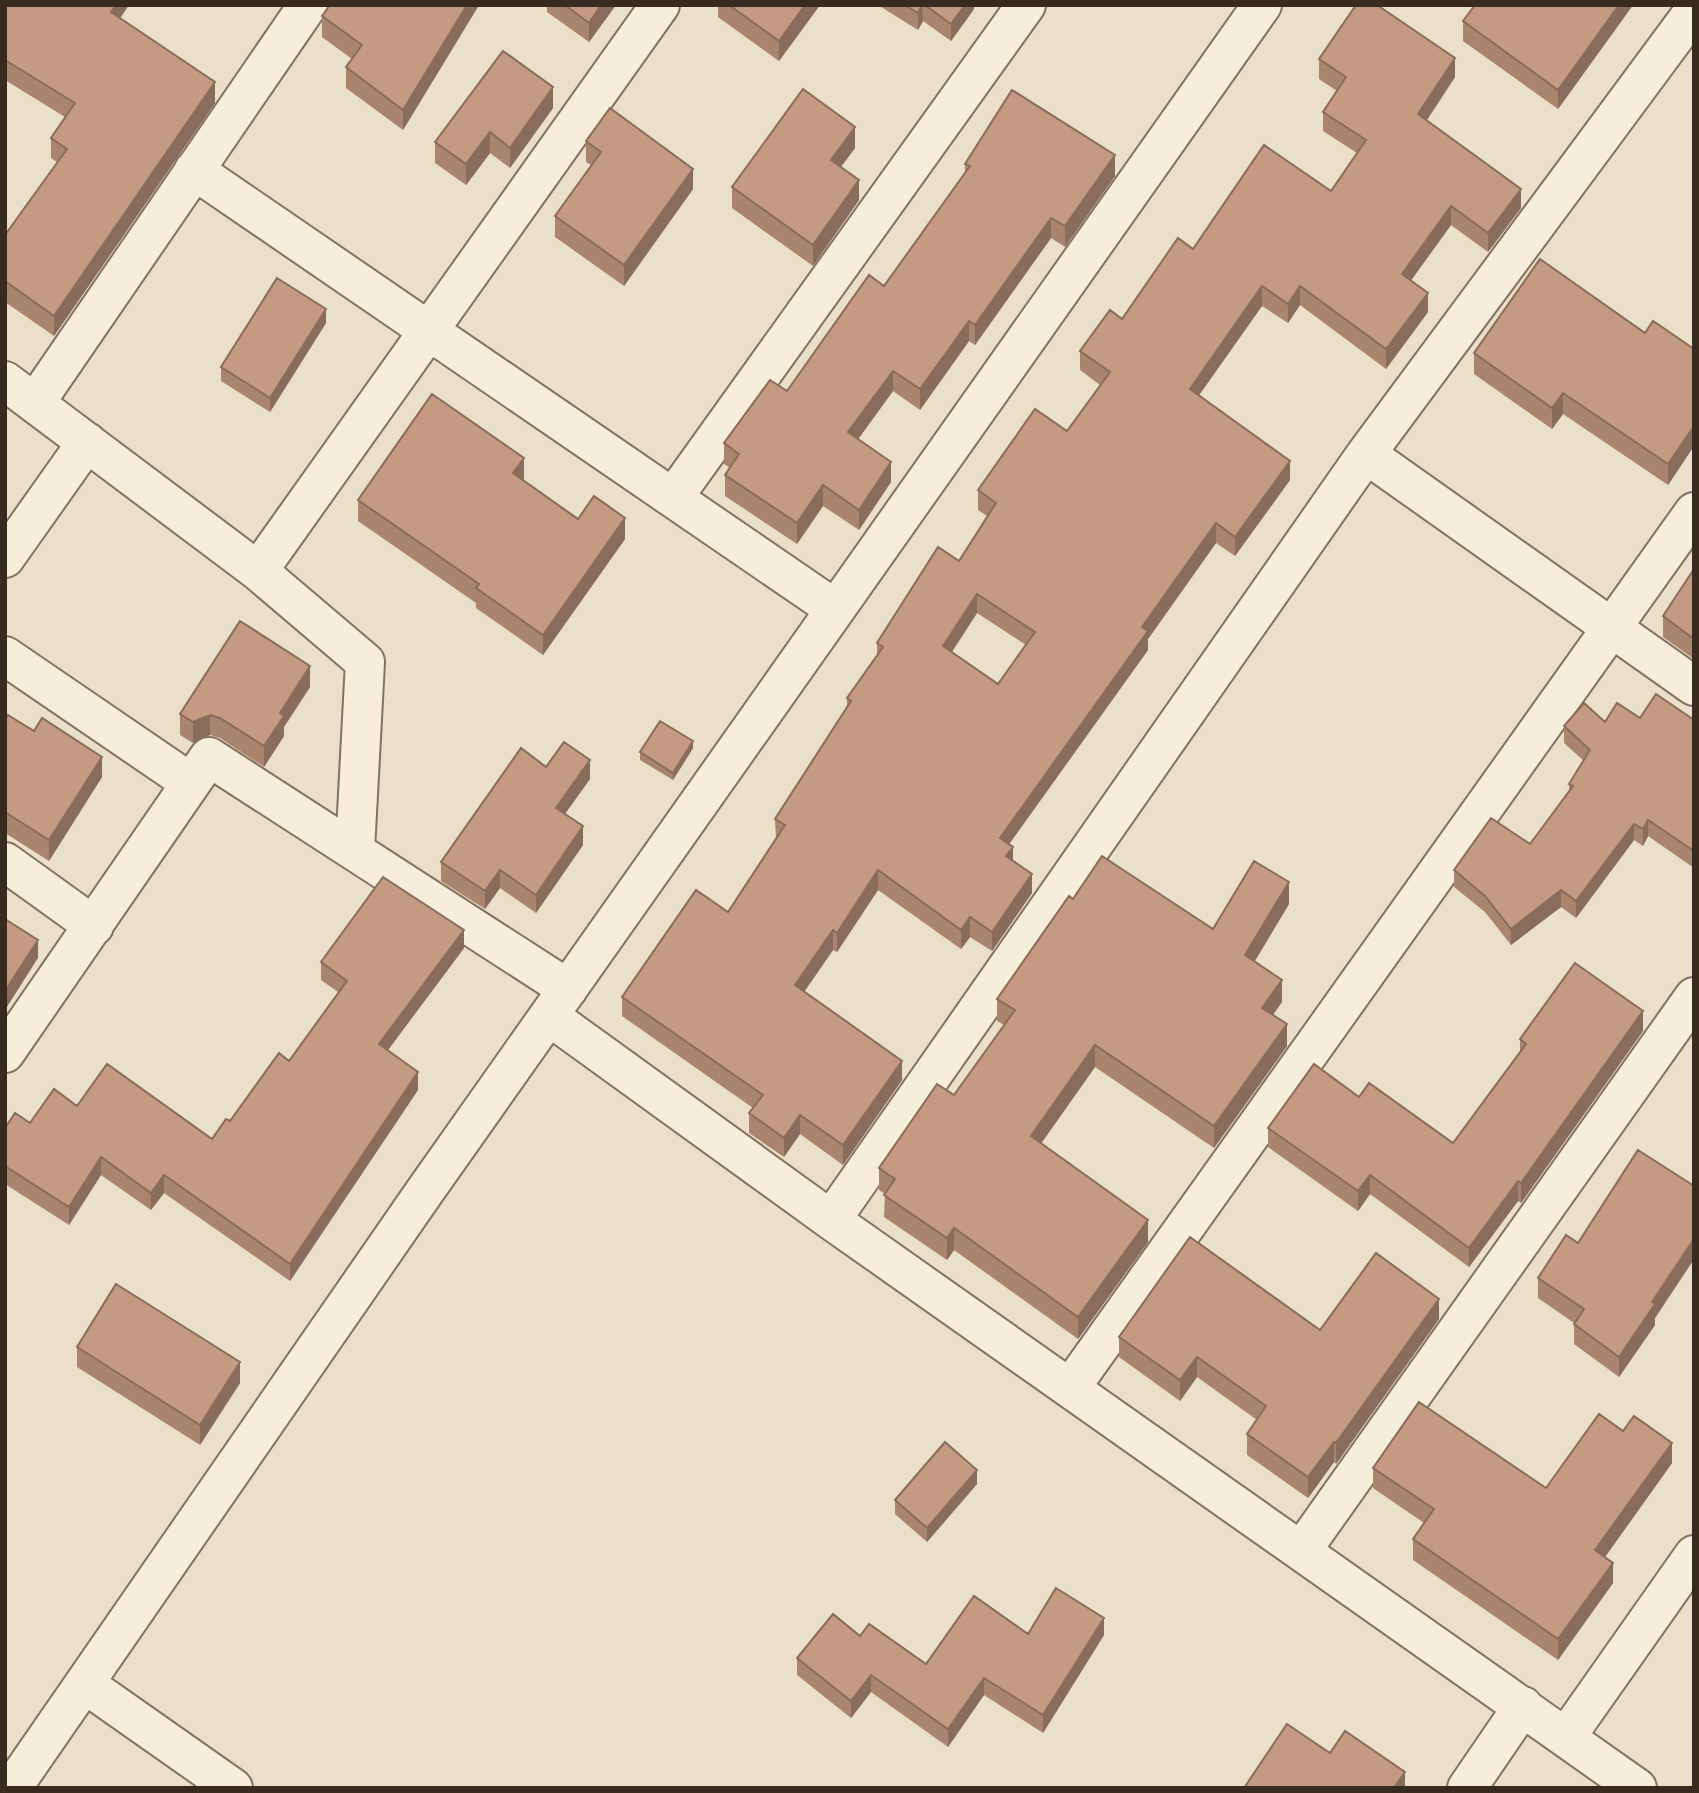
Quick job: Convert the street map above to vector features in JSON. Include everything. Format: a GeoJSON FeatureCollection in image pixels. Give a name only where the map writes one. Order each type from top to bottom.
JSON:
{"type":"FeatureCollection","features":[{"type":"Feature","properties":{"kind":"street"},"geometry":{"type":"LineString","coordinates":[[308,5],[194,170],[20,392],[258,571],[365,662],[355,851]]}},
{"type":"Feature","properties":{"kind":"street"},"geometry":{"type":"LineString","coordinates":[[258,571],[660,5]]}},
{"type":"Feature","properties":{"kind":"street"},"geometry":{"type":"LineString","coordinates":[[673,498],[1026,5]]}},
{"type":"Feature","properties":{"kind":"street"},"geometry":{"type":"LineString","coordinates":[[12,1788],[558,1002],[1262,5]]}},
{"type":"Feature","properties":{"kind":"street"},"geometry":{"type":"LineString","coordinates":[[831,1220],[1366,454],[1694,11]]}},
{"type":"Feature","properties":{"kind":"street"},"geometry":{"type":"LineString","coordinates":[[194,170],[835,608]]}},
{"type":"Feature","properties":{"kind":"street"},"geometry":{"type":"LineString","coordinates":[[5,558],[87,442]]}},
{"type":"Feature","properties":{"kind":"street"},"geometry":{"type":"LineString","coordinates":[[1366,454],[1613,626],[1694,686]]}},
{"type":"Feature","properties":{"kind":"street"},"geometry":{"type":"LineString","coordinates":[[1071,1387],[1694,512]]}},
{"type":"Feature","properties":{"kind":"street"},"geometry":{"type":"LineString","coordinates":[[5,656],[191,783]]}},
{"type":"Feature","properties":{"kind":"street"},"geometry":{"type":"LineString","coordinates":[[5,1052],[209,757],[355,851],[558,1002],[831,1220],[1637,1788]]}},
{"type":"Feature","properties":{"kind":"street"},"geometry":{"type":"LineString","coordinates":[[5,862],[94,926]]}},
{"type":"Feature","properties":{"kind":"street"},"geometry":{"type":"LineString","coordinates":[[1302,1550],[1694,997]]}},
{"type":"Feature","properties":{"kind":"street"},"geometry":{"type":"LineString","coordinates":[[1566,1737],[1694,1555]]}},
{"type":"Feature","properties":{"kind":"street"},"geometry":{"type":"LineString","coordinates":[[85,1684],[233,1788]]}},
{"type":"Feature","properties":{"kind":"street"},"geometry":{"type":"LineString","coordinates":[[1467,1788],[1522,1706]]}},
{"type":"Feature","properties":{"kind":"building"},"geometry":{"type":"Polygon","coordinates":[[[5,5],[116,5],[111,12],[215,82],[54,316],[5,281],[5,235],[67,149],[51,138],[75,103],[5,60],[5,5]]]}},
{"type":"Feature","properties":{"kind":"building"},"geometry":{"type":"Polygon","coordinates":[[[330,5],[467,5],[403,110],[346,67],[362,45],[322,16],[330,5]]]}},
{"type":"Feature","properties":{"kind":"building"},"geometry":{"type":"Polygon","coordinates":[[[565,5],[601,5],[589,23],[565,5]]]}},
{"type":"Feature","properties":{"kind":"building"},"geometry":{"type":"Polygon","coordinates":[[[729,5],[805,5],[779,41],[729,5]]]}},
{"type":"Feature","properties":{"kind":"building"},"geometry":{"type":"Polygon","coordinates":[[[905,5],[922,5],[918,13],[905,5]]]}},
{"type":"Feature","properties":{"kind":"building"},"geometry":{"type":"Polygon","coordinates":[[[925,5],[965,5],[951,24],[925,5]]]}},
{"type":"Feature","properties":{"kind":"building"},"geometry":{"type":"Polygon","coordinates":[[[1356,5],[1377,5],[1455,58],[1418,114],[1521,189],[1488,233],[1451,206],[1402,274],[1428,293],[1386,349],[1300,286],[1288,304],[1262,286],[1190,389],[1290,461],[1235,537],[1216,523],[1142,627],[1148,631],[1000,838],[1013,847],[1006,856],[1032,874],[992,932],[970,917],[961,930],[878,870],[837,933],[833,930],[795,985],[902,1061],[843,1145],[800,1115],[784,1138],[749,1113],[763,1095],[622,997],[696,890],[728,912],[785,825],[775,819],[851,701],[847,698],[883,647],[877,643],[938,547],[959,561],[996,503],[978,490],[1035,409],[1067,431],[1110,372],[1080,351],[1110,310],[1122,319],[1178,238],[1193,249],[1264,145],[1331,191],[1366,140],[1323,112],[1346,77],[1319,59],[1356,5]],[[977,594],[943,646],[998,684],[1035,632],[977,594]]]}},
{"type":"Feature","properties":{"kind":"building"},"geometry":{"type":"Polygon","coordinates":[[[1475,5],[1619,5],[1558,90],[1463,21],[1475,5]]]}},
{"type":"Feature","properties":{"kind":"building"},"geometry":{"type":"Polygon","coordinates":[[[503,51],[553,87],[510,148],[490,132],[466,164],[435,142],[503,51]]]}},
{"type":"Feature","properties":{"kind":"building"},"geometry":{"type":"Polygon","coordinates":[[[803,89],[855,127],[831,160],[859,180],[813,245],[732,187],[803,89]]]}},
{"type":"Feature","properties":{"kind":"building"},"geometry":{"type":"Polygon","coordinates":[[[1012,90],[1115,155],[1065,226],[1051,218],[975,325],[969,321],[920,389],[893,371],[848,432],[891,462],[859,510],[823,485],[797,523],[725,475],[739,454],[724,443],[770,380],[787,391],[869,275],[884,286],[970,166],[965,164],[1012,90]]]}},
{"type":"Feature","properties":{"kind":"building"},"geometry":{"type":"Polygon","coordinates":[[[610,108],[693,169],[624,265],[555,216],[601,152],[586,141],[610,108]]]}},
{"type":"Feature","properties":{"kind":"building"},"geometry":{"type":"Polygon","coordinates":[[[1540,259],[1645,333],[1653,321],[1694,349],[1694,426],[1668,464],[1563,393],[1552,408],[1474,353],[1540,259]]]}},
{"type":"Feature","properties":{"kind":"building"},"geometry":{"type":"Polygon","coordinates":[[[277,278],[326,309],[270,398],[221,367],[277,278]]]}},
{"type":"Feature","properties":{"kind":"building"},"geometry":{"type":"Polygon","coordinates":[[[432,394],[524,458],[513,473],[578,519],[594,496],[625,518],[543,635],[476,588],[479,584],[358,500],[432,394]]]}},
{"type":"Feature","properties":{"kind":"building"},"geometry":{"type":"Polygon","coordinates":[[[1694,569],[1694,639],[1663,616],[1694,569]]]}},
{"type":"Feature","properties":{"kind":"building"},"geometry":{"type":"Polygon","coordinates":[[[240,621],[310,666],[280,713],[284,716],[264,746],[220,718],[210,715],[193,722],[180,714],[240,621]]]}},
{"type":"Feature","properties":{"kind":"building"},"geometry":{"type":"Polygon","coordinates":[[[1656,694],[1694,720],[1694,851],[1648,820],[1643,829],[1634,824],[1576,901],[1561,890],[1511,929],[1485,896],[1454,870],[1491,818],[1530,844],[1573,786],[1569,784],[1590,750],[1564,726],[1584,703],[1605,722],[1617,703],[1640,718],[1656,694]]]}},
{"type":"Feature","properties":{"kind":"building"},"geometry":{"type":"Polygon","coordinates":[[[8,715],[34,731],[42,718],[102,757],[49,840],[5,812],[5,720],[8,715]]]}},
{"type":"Feature","properties":{"kind":"building"},"geometry":{"type":"Polygon","coordinates":[[[660,721],[693,741],[673,773],[640,752],[660,721]]]}},
{"type":"Feature","properties":{"kind":"building"},"geometry":{"type":"Polygon","coordinates":[[[564,742],[590,760],[556,808],[583,826],[536,895],[500,870],[485,891],[441,862],[521,748],[546,767],[564,742]]]}},
{"type":"Feature","properties":{"kind":"building"},"geometry":{"type":"Polygon","coordinates":[[[1102,856],[1213,929],[1254,861],[1289,882],[1245,955],[1282,980],[1262,1008],[1287,1024],[1214,1126],[1095,1045],[1031,1136],[1148,1220],[1078,1317],[954,1228],[947,1238],[884,1195],[895,1179],[879,1168],[937,1084],[954,1095],[1015,1010],[997,999],[1069,896],[1073,899],[1102,856]]]}},
{"type":"Feature","properties":{"kind":"building"},"geometry":{"type":"Polygon","coordinates":[[[383,877],[464,930],[379,1044],[418,1072],[290,1264],[164,1175],[151,1193],[101,1157],[69,1207],[5,1166],[5,1128],[15,1113],[30,1123],[54,1089],[77,1106],[107,1064],[212,1139],[226,1119],[230,1121],[279,1053],[289,1061],[347,981],[321,962],[383,877]]]}},
{"type":"Feature","properties":{"kind":"building"},"geometry":{"type":"Polygon","coordinates":[[[5,919],[38,940],[5,991],[5,919]]]}},
{"type":"Feature","properties":{"kind":"building"},"geometry":{"type":"Polygon","coordinates":[[[1575,963],[1643,1011],[1521,1183],[1518,1181],[1469,1248],[1370,1175],[1358,1191],[1268,1128],[1314,1064],[1359,1097],[1369,1083],[1453,1143],[1526,1044],[1520,1039],[1575,963]]]}},
{"type":"Feature","properties":{"kind":"building"},"geometry":{"type":"Polygon","coordinates":[[[1638,1150],[1694,1186],[1694,1239],[1619,1357],[1574,1324],[1584,1309],[1538,1278],[1566,1235],[1578,1243],[1638,1150]]]}},
{"type":"Feature","properties":{"kind":"building"},"geometry":{"type":"Polygon","coordinates":[[[1190,1237],[1320,1330],[1376,1253],[1439,1299],[1336,1443],[1334,1442],[1308,1477],[1247,1434],[1266,1406],[1197,1357],[1180,1380],[1119,1337],[1190,1237]]]}},
{"type":"Feature","properties":{"kind":"building"},"geometry":{"type":"Polygon","coordinates":[[[116,1284],[240,1362],[200,1425],[77,1347],[116,1284]]]}},
{"type":"Feature","properties":{"kind":"building"},"geometry":{"type":"Polygon","coordinates":[[[1419,1402],[1546,1488],[1599,1414],[1623,1431],[1634,1416],[1672,1443],[1595,1550],[1613,1563],[1558,1639],[1413,1539],[1434,1509],[1373,1468],[1419,1402]]]}},
{"type":"Feature","properties":{"kind":"building"},"geometry":{"type":"Polygon","coordinates":[[[945,1442],[977,1470],[927,1528],[895,1500],[945,1442]]]}},
{"type":"Feature","properties":{"kind":"building"},"geometry":{"type":"Polygon","coordinates":[[[1056,1588],[1104,1618],[1043,1715],[984,1678],[948,1729],[871,1675],[851,1701],[797,1658],[833,1614],[860,1636],[869,1624],[926,1664],[974,1596],[1028,1634],[1056,1588]]]}},
{"type":"Feature","properties":{"kind":"building"},"geometry":{"type":"Polygon","coordinates":[[[1287,1724],[1330,1753],[1345,1731],[1405,1772],[1394,1788],[1244,1788],[1287,1724]]]}}]}
